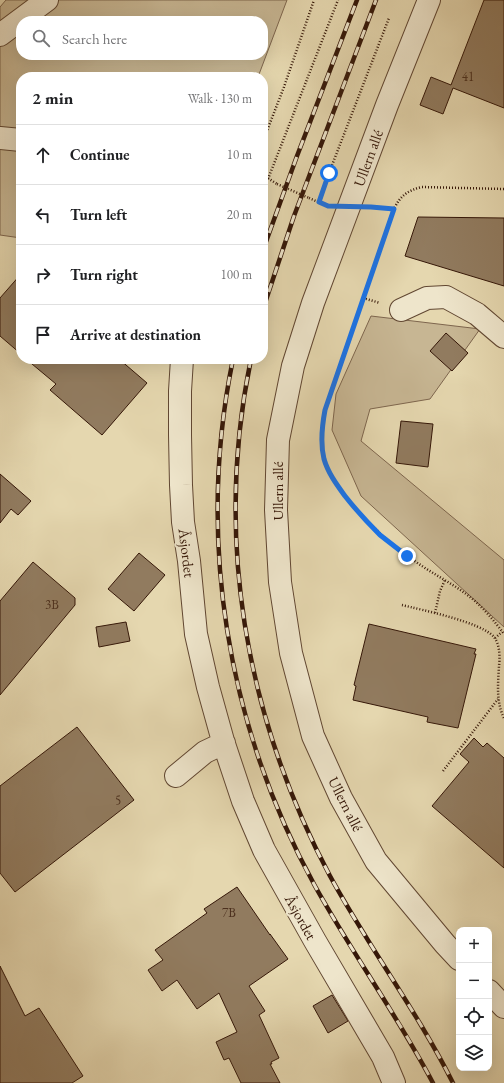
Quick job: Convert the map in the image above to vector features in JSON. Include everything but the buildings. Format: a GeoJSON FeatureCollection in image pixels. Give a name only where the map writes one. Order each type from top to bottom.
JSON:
{"type":"FeatureCollection","features":[{"type":"Feature","properties":{"kind":"street"},"geometry":{"type":"LineString","coordinates":[[26,16],[47,0]]}},
{"type":"Feature","properties":{"kind":"street","name":"Ullern allé"},"geometry":{"type":"LineString","coordinates":[[429,0],[387,105],[316,296],[293,366],[278,440],[276,510],[280,582],[291,654],[313,736],[341,798],[376,861],[456,956]]}},
{"type":"Feature","properties":{"kind":"street"},"geometry":{"type":"LineString","coordinates":[[0,35],[16,23]]}},
{"type":"Feature","properties":{"kind":"street"},"geometry":{"type":"LineString","coordinates":[[0,138],[16,140]]}},
{"type":"Feature","properties":{"kind":"street"},"geometry":{"type":"LineString","coordinates":[[401,310],[427,298],[446,297],[477,314],[504,337]]}},
{"type":"Feature","properties":{"kind":"street","name":"Åsjordet"},"geometry":{"type":"LineString","coordinates":[[182,364],[180,435],[183,522],[189,561],[196,634],[208,687],[224,743],[243,801],[264,850],[314,941],[383,1057],[394,1083]]}},
{"type":"Feature","properties":{"kind":"street"},"geometry":{"type":"LineString","coordinates":[[176,776],[205,752],[224,743]]}},
{"type":"Feature","properties":{"kind":"street"},"geometry":{"type":"LineString","coordinates":[[492,994],[504,1007]]}},
{"type":"Feature","properties":{"kind":"path"},"geometry":{"type":"LineString","coordinates":[[268,128],[314,0]]}},
{"type":"Feature","properties":{"kind":"path"},"geometry":{"type":"LineString","coordinates":[[338,0],[268,179],[328,206],[394,209]]}},
{"type":"Feature","properties":{"kind":"path"},"geometry":{"type":"LineString","coordinates":[[319,202],[389,18]]}},
{"type":"Feature","properties":{"kind":"path"},"geometry":{"type":"LineString","coordinates":[[494,638],[503,633],[477,602],[407,556],[381,536],[353,506],[328,471],[322,447],[322,425],[325,410],[394,209],[400,198],[406,192],[422,187],[504,189]]}},
{"type":"Feature","properties":{"kind":"path"},"geometry":{"type":"LineString","coordinates":[[435,613],[440,591],[445,580]]}},
{"type":"Feature","properties":{"kind":"path"},"geometry":{"type":"LineString","coordinates":[[402,605],[481,627],[494,638],[498,647],[499,659],[498,699],[501,713],[504,718]]}},
{"type":"Feature","properties":{"kind":"path"},"geometry":{"type":"LineString","coordinates":[[442,771],[498,699]]}},
{"type":"Feature","properties":{"kind":"shaded area"},"geometry":{"type":"Polygon","coordinates":[[[6,0],[287,0],[268,50],[268,16],[16,16],[16,60],[264,60],[260,72],[16,72],[16,237],[0,235],[0,7],[6,0]]]}},
{"type":"Feature","properties":{"kind":"shaded area"},"geometry":{"type":"Polygon","coordinates":[[[371,316],[480,329],[430,399],[370,409],[361,441],[504,560],[504,627],[361,496],[332,430],[336,394],[371,316]]]}},
{"type":"Feature","properties":{"kind":"railway"},"geometry":{"type":"LineString","coordinates":[[268,236],[357,0]]}},
{"type":"Feature","properties":{"kind":"railway"},"geometry":{"type":"LineString","coordinates":[[268,294],[294,216],[376,0]]}},
{"type":"Feature","properties":{"kind":"railway"},"geometry":{"type":"LineString","coordinates":[[232,364],[222,427],[218,495],[219,563],[227,630],[241,696],[260,761],[285,825],[315,886],[405,1033],[433,1083]]}},
{"type":"Feature","properties":{"kind":"railway"},"geometry":{"type":"LineString","coordinates":[[250,364],[240,426],[236,492],[237,559],[245,624],[258,689],[277,753],[301,815],[330,876],[360,928],[424,1030],[453,1083]]}},
{"type":"Feature","properties":{"kind":"route"},"geometry":{"type":"LineString","coordinates":[[329,173],[319,202],[328,206],[394,209],[325,410],[322,425],[322,447],[324,459],[328,471],[336,484],[353,506],[381,536],[407,556]]}}]}
